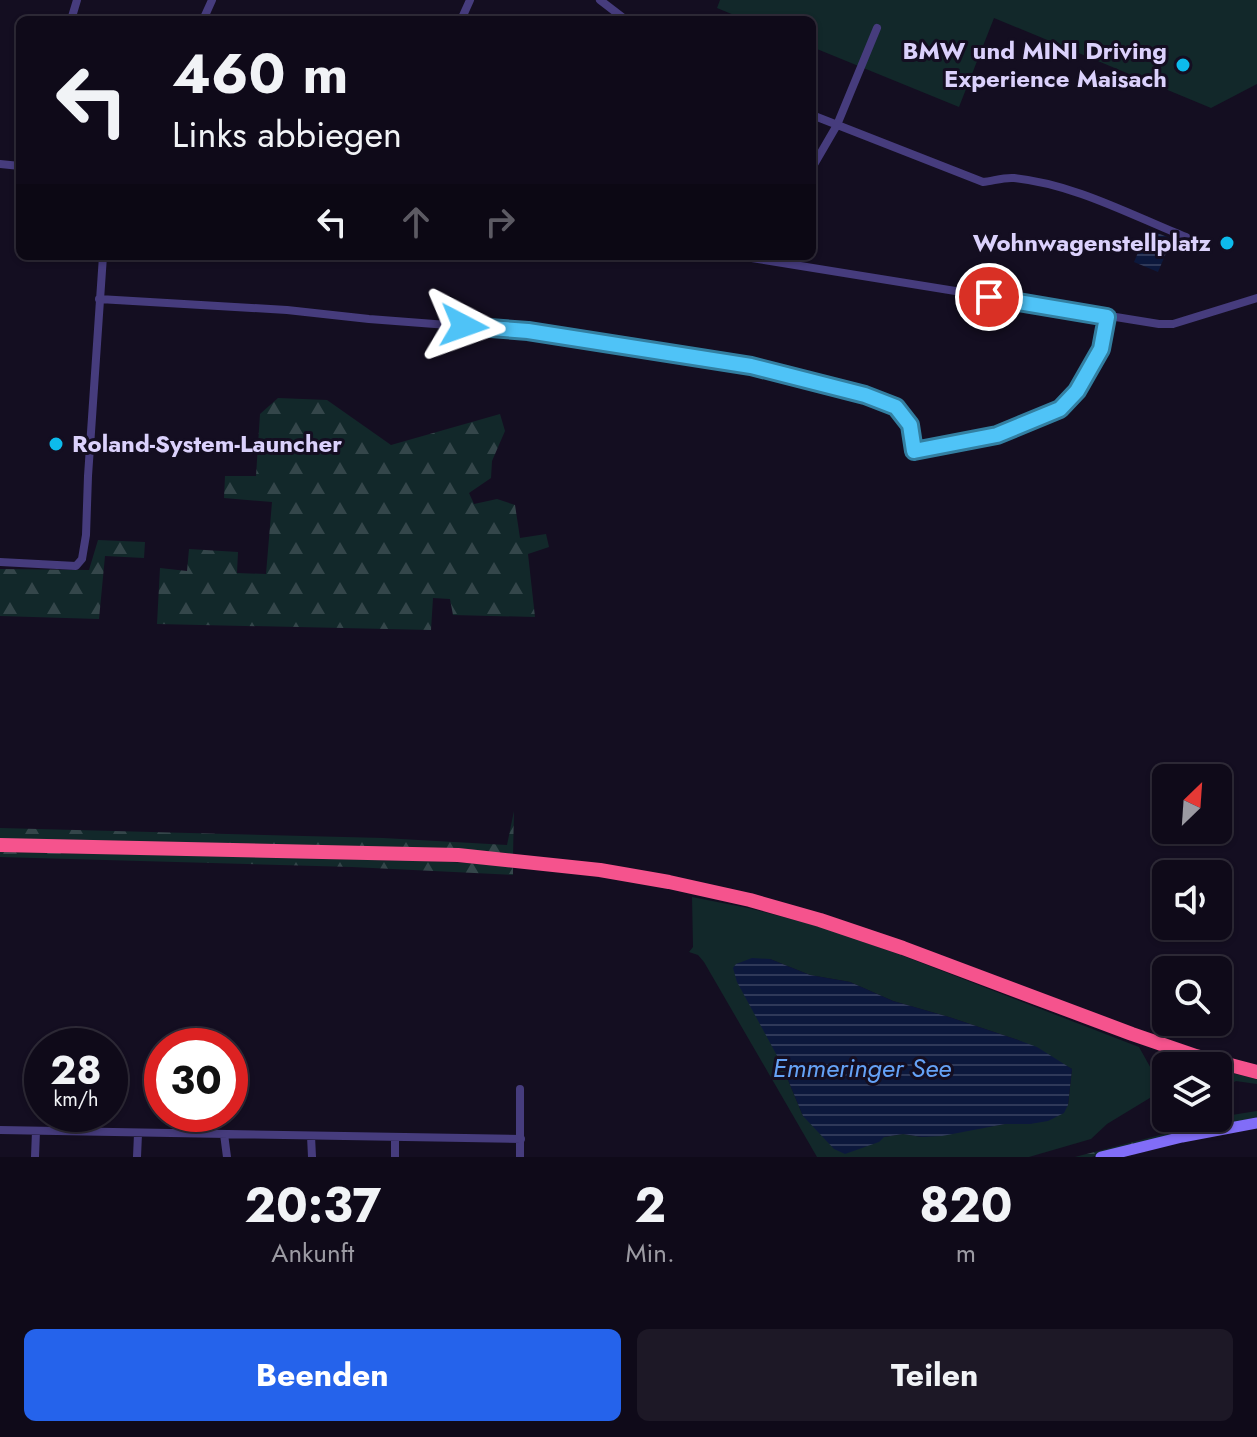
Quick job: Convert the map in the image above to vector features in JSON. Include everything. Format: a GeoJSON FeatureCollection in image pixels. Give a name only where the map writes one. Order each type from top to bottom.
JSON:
{"type":"FeatureCollection","features":[{"type":"Feature","properties":{"kind":"highway"},"geometry":{"type":"LineString","coordinates":[[0,845],[458,855],[641,877],[750,900],[820,920],[1145,1039],[1257,1072]]}},
{"type":"Feature","properties":{"kind":"street"},"geometry":{"type":"LineString","coordinates":[[600,0],[621,16]]}},
{"type":"Feature","properties":{"kind":"street"},"geometry":{"type":"LineString","coordinates":[[816,161],[837,125],[877,28]]}},
{"type":"Feature","properties":{"kind":"street"},"geometry":{"type":"LineString","coordinates":[[816,117],[983,182],[1011,178],[1054,186],[1186,237]]}},
{"type":"Feature","properties":{"kind":"street"},"geometry":{"type":"LineString","coordinates":[[0,562],[76,566],[82,559],[103,260]]}},
{"type":"Feature","properties":{"kind":"street"},"geometry":{"type":"LineString","coordinates":[[781,260],[1150,323],[1173,324],[1257,298]]}},
{"type":"Feature","properties":{"kind":"street"},"geometry":{"type":"LineString","coordinates":[[99,299],[287,310],[528,331],[751,366],[865,395],[896,407],[910,425],[914,451],[997,435],[1060,409],[1077,391],[1101,349],[1107,317]]}},
{"type":"Feature","properties":{"kind":"street"},"geometry":{"type":"LineString","coordinates":[[520,1089],[520,1157]]}},
{"type":"Feature","properties":{"kind":"street"},"geometry":{"type":"LineString","coordinates":[[1101,1157],[1257,1123]]}},
{"type":"Feature","properties":{"kind":"street"},"geometry":{"type":"LineString","coordinates":[[0,1130],[24,1131]]}},
{"type":"Feature","properties":{"kind":"street"},"geometry":{"type":"LineString","coordinates":[[35,1157],[36,1132]]}},
{"type":"Feature","properties":{"kind":"street"},"geometry":{"type":"LineString","coordinates":[[70,1132],[521,1139]]}},
{"type":"Feature","properties":{"kind":"street"},"geometry":{"type":"LineString","coordinates":[[137,1157],[138,1134]]}},
{"type":"Feature","properties":{"kind":"street"},"geometry":{"type":"LineString","coordinates":[[224,1134],[227,1157]]}},
{"type":"Feature","properties":{"kind":"street"},"geometry":{"type":"LineString","coordinates":[[311,1136],[312,1157]]}},
{"type":"Feature","properties":{"kind":"street"},"geometry":{"type":"LineString","coordinates":[[395,1137],[395,1157]]}},
{"type":"Feature","properties":{"kind":"green space","name":"BMW und MINI Driving Experience Maisach"},"geometry":{"type":"Polygon","coordinates":[[[720,0],[1257,0],[1257,84],[1211,108],[994,18],[959,107],[816,49],[816,16],[736,16],[717,8],[720,0]]]}},
{"type":"Feature","properties":{"kind":"green space"},"geometry":{"type":"Polygon","coordinates":[[[278,398],[327,400],[391,445],[500,414],[505,431],[492,461],[491,478],[469,493],[474,504],[497,499],[515,505],[520,538],[546,534],[549,547],[528,554],[535,617],[453,615],[450,599],[433,598],[431,630],[157,624],[160,568],[187,571],[189,549],[238,552],[237,573],[266,574],[272,502],[224,498],[225,476],[256,476],[260,414],[278,398]]]}},
{"type":"Feature","properties":{"kind":"green space"},"geometry":{"type":"Polygon","coordinates":[[[98,540],[145,542],[144,558],[105,556],[99,619],[0,616],[0,569],[89,570],[98,540]]]}},
{"type":"Feature","properties":{"kind":"green space"},"geometry":{"type":"Polygon","coordinates":[[[514,811],[513,855],[0,840],[0,828],[383,838],[507,845],[514,811]]]}},
{"type":"Feature","properties":{"kind":"green space"},"geometry":{"type":"Polygon","coordinates":[[[0,850],[412,860],[513,867],[513,875],[0,857],[0,850]]]}},
{"type":"Feature","properties":{"kind":"green space"},"geometry":{"type":"Polygon","coordinates":[[[692,897],[818,926],[1139,1047],[1152,1070],[1152,1097],[1107,1124],[1091,1139],[1029,1157],[817,1157],[704,962],[698,955],[689,952],[693,947],[692,897]],[[770,959],[781,1063],[803,1116],[884,1137],[903,1134],[922,1137],[1005,1124],[1030,1124],[1068,1105],[1072,1069],[1018,1040],[893,1001],[850,982],[810,975],[770,959]]]}},
{"type":"Feature","properties":{"kind":"green space"},"geometry":{"type":"Polygon","coordinates":[[[1232,1073],[1257,1079],[1257,1084],[1232,1083],[1232,1073]]]}},
{"type":"Feature","properties":{"kind":"green space"},"geometry":{"type":"Polygon","coordinates":[[[1257,1111],[1257,1117],[1232,1123],[1232,1115],[1257,1111]]]}},
{"type":"Feature","properties":{"kind":"green space"},"geometry":{"type":"Polygon","coordinates":[[[1172,1132],[1192,1132],[1092,1157],[1075,1157],[1172,1132]]]}},
{"type":"Feature","properties":{"kind":"water"},"geometry":{"type":"Polygon","coordinates":[[[1148,229],[1172,239],[1158,272],[1134,262],[1148,229]]]}},
{"type":"Feature","properties":{"kind":"water","name":"Emmeringer See"},"geometry":{"type":"Polygon","coordinates":[[[752,958],[770,959],[810,975],[850,982],[893,1001],[1037,1047],[1072,1069],[1068,1105],[1064,1113],[1048,1121],[1005,1124],[942,1136],[903,1134],[884,1137],[879,1142],[845,1154],[834,1149],[803,1116],[781,1063],[737,982],[733,968],[752,958]]]}},
{"type":"Feature","properties":{"kind":"place","name":"BMW und MINI Driving Experience Maisach"},"geometry":{"type":"Point","coordinates":[1183,65]}},
{"type":"Feature","properties":{"kind":"place","name":"Wohnwagenstellplatz"},"geometry":{"type":"Point","coordinates":[1227,243]}},
{"type":"Feature","properties":{"kind":"place","name":"Roland-System-Launcher"},"geometry":{"type":"Point","coordinates":[56,444]}},
{"type":"Feature","properties":{"kind":"route"},"geometry":{"type":"LineString","coordinates":[[464,326],[528,331],[751,366],[865,395],[896,407],[910,425],[914,451],[997,435],[1060,409],[1077,391],[1101,349],[1107,317],[989,297]]}}]}
